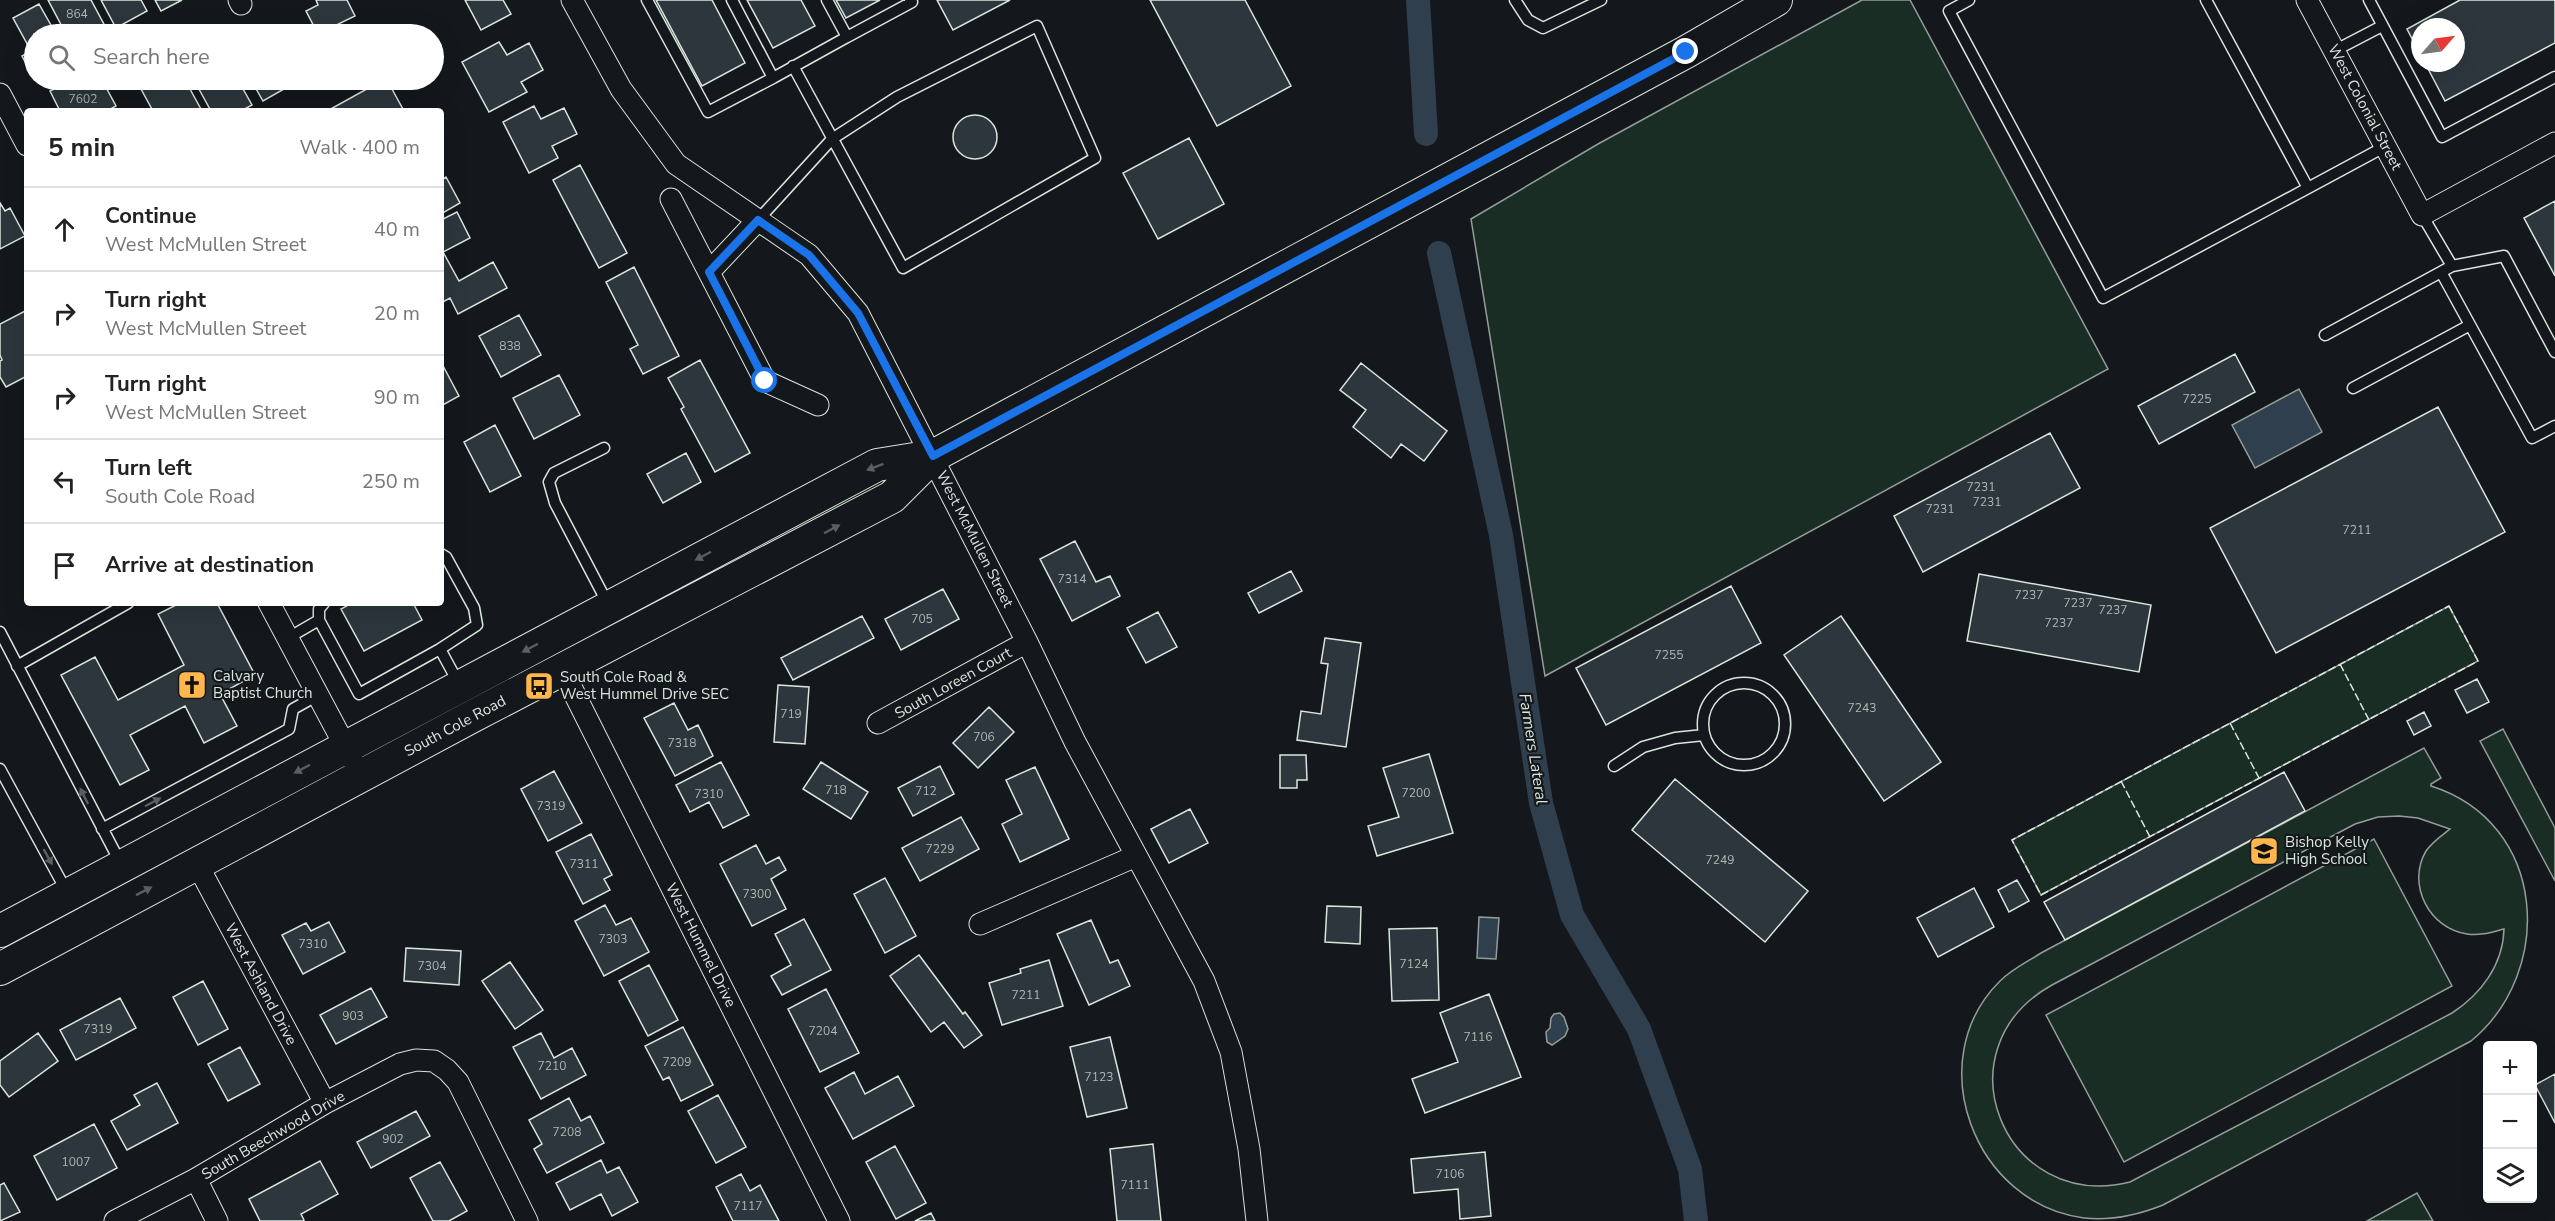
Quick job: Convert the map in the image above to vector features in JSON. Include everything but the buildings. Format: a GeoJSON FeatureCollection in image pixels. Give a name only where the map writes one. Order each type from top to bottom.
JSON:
{"type":"FeatureCollection","features":[{"type":"Feature","properties":{"kind":"main road","name":"South Cole Road"},"geometry":{"type":"LineString","coordinates":[[0,969],[562,669],[892,497],[933,456],[1686,52],[1776,0]]}},
{"type":"Feature","properties":{"kind":"main road","name":"South Cole Road"},"geometry":{"type":"LineString","coordinates":[[0,931],[877,465],[933,456]]}},
{"type":"Feature","properties":{"kind":"main road"},"geometry":{"type":"LineString","coordinates":[[74,929],[77,912],[116,886],[122,865]]}},
{"type":"Feature","properties":{"kind":"street","name":"West McMullen Street"},"geometry":{"type":"LineString","coordinates":[[572,0],[621,89],[676,164],[809,255],[858,313],[1028,642],[1075,742],[1204,981],[1232,1052],[1249,1149],[1257,1221]]}},
{"type":"Feature","properties":{"kind":"street","name":"West Colonial Street"},"geometry":{"type":"LineString","coordinates":[[2307,0],[2422,215]]}},
{"type":"Feature","properties":{"kind":"street"},"geometry":{"type":"LineString","coordinates":[[0,94],[7,124],[24,142]]}},
{"type":"Feature","properties":{"kind":"street"},"geometry":{"type":"LineString","coordinates":[[2422,215],[2555,143]]}},
{"type":"Feature","properties":{"kind":"street"},"geometry":{"type":"LineString","coordinates":[[671,199],[765,381],[818,405]]}},
{"type":"Feature","properties":{"kind":"street"},"geometry":{"type":"LineString","coordinates":[[709,272],[758,220]]}},
{"type":"Feature","properties":{"kind":"street"},"geometry":{"type":"LineString","coordinates":[[271,606],[360,776]]}},
{"type":"Feature","properties":{"kind":"street","name":"South Loreen Court"},"geometry":{"type":"LineString","coordinates":[[878,723],[1028,642]]}},
{"type":"Feature","properties":{"kind":"street","name":"West Hummel Drive"},"geometry":{"type":"LineString","coordinates":[[562,669],[839,1221]]}},
{"type":"Feature","properties":{"kind":"street"},"geometry":{"type":"LineString","coordinates":[[981,924],[1136,856]]}},
{"type":"Feature","properties":{"kind":"street","name":"West Ashland Drive"},"geometry":{"type":"LineString","coordinates":[[197,864],[325,1103]]}},
{"type":"Feature","properties":{"kind":"street","name":"South Beechwood Drive"},"geometry":{"type":"LineString","coordinates":[[116,1221],[196,1179],[325,1103],[400,1064],[416,1060],[434,1061],[458,1082],[528,1221]]}},
{"type":"Feature","properties":{"kind":"street"},"geometry":{"type":"LineString","coordinates":[[196,1179],[217,1221]]}},
{"type":"Feature","properties":{"kind":"lane"},"geometry":{"type":"LineString","coordinates":[[646,0],[708,112],[912,2],[910,0]]}},
{"type":"Feature","properties":{"kind":"lane"},"geometry":{"type":"LineString","coordinates":[[732,0],[773,78]]}},
{"type":"Feature","properties":{"kind":"lane"},"geometry":{"type":"LineString","coordinates":[[827,0],[847,37]]}},
{"type":"Feature","properties":{"kind":"lane"},"geometry":{"type":"LineString","coordinates":[[1515,0],[1528,21],[1543,28],[1601,0]]}},
{"type":"Feature","properties":{"kind":"lane"},"geometry":{"type":"LineString","coordinates":[[1969,0],[1949,11],[2103,298],[2386,146]]}},
{"type":"Feature","properties":{"kind":"lane"},"geometry":{"type":"LineString","coordinates":[[2206,0],[2308,188]]}},
{"type":"Feature","properties":{"kind":"lane"},"geometry":{"type":"LineString","coordinates":[[2369,0],[2442,137],[2555,77]]}},
{"type":"Feature","properties":{"kind":"lane"},"geometry":{"type":"LineString","coordinates":[[758,220],[832,139],[897,97],[1037,26],[1095,158],[903,268],[832,139],[793,66]]}},
{"type":"Feature","properties":{"kind":"lane"},"geometry":{"type":"LineString","coordinates":[[2334,51],[2382,26]]}},
{"type":"Feature","properties":{"kind":"lane"},"geometry":{"type":"LineString","coordinates":[[2422,215],[2452,266]]}},
{"type":"Feature","properties":{"kind":"lane"},"geometry":{"type":"LineString","coordinates":[[2325,335],[2452,266],[2504,256],[2555,352]]}},
{"type":"Feature","properties":{"kind":"lane"},"geometry":{"type":"LineString","coordinates":[[2441,272],[2532,438],[2555,426]]}},
{"type":"Feature","properties":{"kind":"lane"},"geometry":{"type":"LineString","coordinates":[[2353,388],[2470,325]]}},
{"type":"Feature","properties":{"kind":"lane"},"geometry":{"type":"LineString","coordinates":[[604,448],[554,473],[549,482],[555,503],[609,606]]}},
{"type":"Feature","properties":{"kind":"lane"},"geometry":{"type":"LineString","coordinates":[[322,606],[319,620],[359,694],[440,649],[477,625],[474,608],[444,556]]}},
{"type":"Feature","properties":{"kind":"lane"},"geometry":{"type":"LineString","coordinates":[[17,666],[123,606]]}},
{"type":"Feature","properties":{"kind":"lane"},"geometry":{"type":"LineString","coordinates":[[288,638],[319,620]]}},
{"type":"Feature","properties":{"kind":"lane"},"geometry":{"type":"LineString","coordinates":[[0,632],[122,865]]}},
{"type":"Feature","properties":{"kind":"lane"},"geometry":{"type":"LineString","coordinates":[[440,649],[460,686]]}},
{"type":"Feature","properties":{"kind":"lane"},"geometry":{"type":"LineString","coordinates":[[1738,684],[1760,687],[1770,693],[1783,713],[1785,725],[1778,748],[1759,762],[1737,765],[1726,761],[1716,754],[1704,735],[1705,712],[1710,702],[1717,693],[1738,684]]}},
{"type":"Feature","properties":{"kind":"lane"},"geometry":{"type":"LineString","coordinates":[[102,829],[289,729],[293,709],[318,695]]}},
{"type":"Feature","properties":{"kind":"lane"},"geometry":{"type":"LineString","coordinates":[[1614,766],[1643,747],[1675,738],[1704,735]]}},
{"type":"Feature","properties":{"kind":"lane"},"geometry":{"type":"LineString","coordinates":[[0,769],[68,894]]}},
{"type":"Feature","properties":{"kind":"green space"},"geometry":{"type":"Polygon","coordinates":[[[1862,0],[1910,0],[2108,369],[1545,676],[1471,219],[1598,144],[1862,0]]]}},
{"type":"Feature","properties":{"kind":"green space"},"geometry":{"type":"Polygon","coordinates":[[[2449,606],[2478,661],[2041,895],[2012,840],[2449,606]]]}},
{"type":"Feature","properties":{"kind":"green space"},"geometry":{"type":"Polygon","coordinates":[[[2503,729],[2555,828],[2555,881],[2480,741],[2503,729]]]}},
{"type":"Feature","properties":{"kind":"green space"},"geometry":{"type":"Polygon","coordinates":[[[2424,748],[2441,778],[2431,786],[2470,805],[2498,832],[2517,865],[2526,902],[2526,940],[2517,977],[2498,1012],[2471,1041],[2163,1205],[2144,1212],[2114,1218],[2084,1218],[2046,1207],[2013,1186],[1988,1158],[1971,1124],[1962,1087],[1964,1049],[1976,1013],[2000,981],[2041,953],[2424,748]],[[2378,817],[2355,824],[2052,985],[2017,1013],[1998,1047],[1993,1084],[2001,1119],[2020,1150],[2048,1173],[2086,1185],[2130,1182],[2452,1013],[2463,1005],[2481,988],[2495,966],[2500,955],[2504,929],[2482,934],[2467,934],[2442,924],[2432,915],[2420,891],[2421,864],[2428,848],[2450,829],[2418,818],[2378,817]]]}},
{"type":"Feature","properties":{"kind":"green space"},"geometry":{"type":"Polygon","coordinates":[[[2374,839],[2452,986],[2124,1162],[2046,1015],[2374,839]]]}},
{"type":"Feature","properties":{"kind":"green space"},"geometry":{"type":"Polygon","coordinates":[[[2417,1193],[2433,1221],[2367,1221],[2417,1193]]]}},
{"type":"Feature","properties":{"kind":"water"},"geometry":{"type":"Polygon","coordinates":[[[2299,389],[2322,432],[2255,468],[2232,425],[2299,389]]]}},
{"type":"Feature","properties":{"kind":"water"},"geometry":{"type":"Polygon","coordinates":[[[1479,917],[1499,918],[1496,959],[1477,958],[1479,917]]]}},
{"type":"Feature","properties":{"kind":"water"},"geometry":{"type":"Polygon","coordinates":[[[1560,1013],[1568,1029],[1565,1036],[1552,1045],[1547,1042],[1546,1032],[1550,1028],[1551,1018],[1554,1014],[1560,1013]]]}},
{"type":"Feature","properties":{"kind":"waterway","name":"Farmers Lateral"},"geometry":{"type":"LineString","coordinates":[[1418,0],[1426,134]]}},
{"type":"Feature","properties":{"kind":"waterway","name":"Farmers Lateral"},"geometry":{"type":"LineString","coordinates":[[1439,253],[1501,535],[1541,803],[1572,915],[1639,1029],[1690,1169],[1696,1221]]}},
{"type":"Feature","properties":{"kind":"fence"},"geometry":{"type":"LineString","coordinates":[[2449,606],[2478,661],[2041,895],[2012,840],[2449,606]]}},
{"type":"Feature","properties":{"kind":"fence"},"geometry":{"type":"LineString","coordinates":[[2340,664],[2369,720]]}},
{"type":"Feature","properties":{"kind":"fence"},"geometry":{"type":"LineString","coordinates":[[2230,723],[2259,778]]}},
{"type":"Feature","properties":{"kind":"fence"},"geometry":{"type":"LineString","coordinates":[[2121,781],[2150,837]]}},
{"type":"Feature","properties":{"kind":"place","name":"Calvary Baptist Church"},"geometry":{"type":"Point","coordinates":[192,685]}},
{"type":"Feature","properties":{"kind":"place","name":"South Cole Road & West Hummel Drive SEC"},"geometry":{"type":"Point","coordinates":[539,686]}},
{"type":"Feature","properties":{"kind":"place","name":"Bishop Kelly High School"},"geometry":{"type":"Point","coordinates":[2264,851]}},
{"type":"Feature","properties":{"kind":"route"},"geometry":{"type":"LineString","coordinates":[[765,381],[709,272],[758,220],[809,255],[858,313],[933,456],[1686,52]]}}]}
